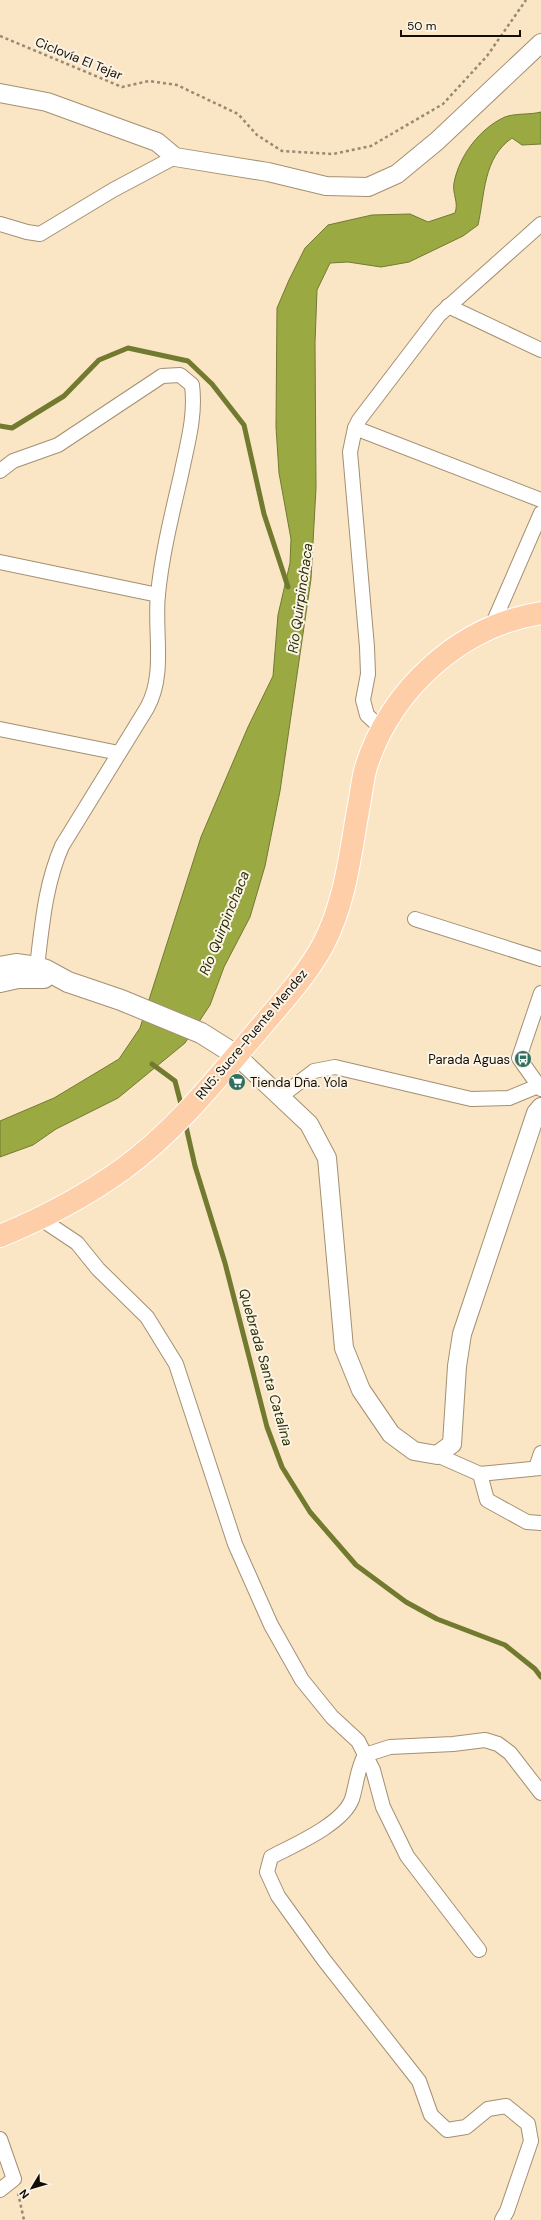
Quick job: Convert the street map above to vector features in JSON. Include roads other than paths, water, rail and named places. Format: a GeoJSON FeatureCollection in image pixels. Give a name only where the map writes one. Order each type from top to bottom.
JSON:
{"type":"FeatureCollection","features":[{"type":"Feature","properties":{"kind":"highway","name":"RN5: Sucre-Puente Mendez"},"geometry":{"type":"LineString","coordinates":[[0,1236],[41,1219],[77,1200],[124,1168],[166,1133],[236,1055],[302,977],[322,946],[335,920],[346,883],[366,768],[383,730],[410,688],[433,665],[465,642],[491,628],[520,616],[541,613]]}},
{"type":"Feature","properties":{"kind":"main road"},"geometry":{"type":"LineString","coordinates":[[0,967],[16,964],[37,967],[68,982],[121,1000],[201,1033],[236,1055]]}},
{"type":"Feature","properties":{"kind":"main road"},"geometry":{"type":"LineString","coordinates":[[0,982],[18,978],[46,978],[68,982]]}},
{"type":"Feature","properties":{"kind":"street"},"geometry":{"type":"LineString","coordinates":[[0,93],[48,102],[157,142],[176,157],[268,172],[326,186],[368,187],[397,174],[437,141],[541,43]]}},
{"type":"Feature","properties":{"kind":"street"},"geometry":{"type":"LineString","coordinates":[[0,224],[27,232],[40,234],[113,190],[176,157]]}},
{"type":"Feature","properties":{"kind":"street"},"geometry":{"type":"LineString","coordinates":[[383,730],[367,715],[363,700],[368,674],[350,452],[355,428],[359,420],[434,321],[448,306],[541,224]]}},
{"type":"Feature","properties":{"kind":"street"},"geometry":{"type":"LineString","coordinates":[[448,306],[541,350]]}},
{"type":"Feature","properties":{"kind":"street"},"geometry":{"type":"LineString","coordinates":[[0,471],[13,461],[58,445],[162,376],[180,375],[192,385],[195,403],[192,422],[168,528],[158,595],[156,686],[153,697],[62,846],[55,863],[43,917],[37,967]]}},
{"type":"Feature","properties":{"kind":"street"},"geometry":{"type":"LineString","coordinates":[[355,428],[541,500]]}},
{"type":"Feature","properties":{"kind":"street"},"geometry":{"type":"LineString","coordinates":[[491,628],[541,512]]}},
{"type":"Feature","properties":{"kind":"street"},"geometry":{"type":"LineString","coordinates":[[0,562],[158,595]]}},
{"type":"Feature","properties":{"kind":"street"},"geometry":{"type":"LineString","coordinates":[[0,728],[119,753]]}},
{"type":"Feature","properties":{"kind":"street"},"geometry":{"type":"LineString","coordinates":[[415,919],[541,959]]}},
{"type":"Feature","properties":{"kind":"street"},"geometry":{"type":"LineString","coordinates":[[280,1097],[314,1071],[335,1067],[471,1099],[509,1098],[540,1088],[519,1058],[541,993]]}},
{"type":"Feature","properties":{"kind":"street"},"geometry":{"type":"LineString","coordinates":[[236,1055],[309,1124],[327,1158],[344,1348],[361,1390],[391,1434],[414,1451],[437,1455],[480,1474],[539,1468],[541,1453]]}},
{"type":"Feature","properties":{"kind":"street"},"geometry":{"type":"LineString","coordinates":[[437,1455],[452,1444],[457,1366],[462,1334],[536,1113],[541,1107]]}},
{"type":"Feature","properties":{"kind":"street"},"geometry":{"type":"LineString","coordinates":[[41,1219],[77,1243],[98,1269],[147,1317],[176,1364],[235,1544],[271,1625],[302,1680],[332,1717],[358,1741],[373,1770],[383,1807],[407,1856],[479,1950]]}},
{"type":"Feature","properties":{"kind":"street"},"geometry":{"type":"LineString","coordinates":[[480,1474],[487,1500],[527,1522],[541,1522]]}},
{"type":"Feature","properties":{"kind":"street"},"geometry":{"type":"LineString","coordinates":[[502,2220],[507,2211],[531,2141],[528,2124],[506,2106],[488,2109],[466,2127],[448,2130],[431,2115],[419,2082],[324,1960],[278,1896],[267,1872],[271,1857],[320,1830],[339,1816],[352,1800],[359,1766],[365,1755],[390,1748],[453,1744],[485,1740],[498,1744],[510,1753],[541,1793]]}},
{"type":"Feature","properties":{"kind":"street"},"geometry":{"type":"LineString","coordinates":[[0,2139],[14,2179],[0,2190]]}},
{"type":"Feature","properties":{"kind":"water","name":"Río Quirpinchaca"},"geometry":{"type":"Polygon","coordinates":[[[541,112],[541,144],[522,145],[512,138],[502,146],[490,166],[484,189],[478,225],[463,236],[409,262],[381,267],[348,262],[330,263],[317,290],[315,343],[316,488],[311,579],[280,791],[265,866],[250,917],[224,967],[210,1005],[185,1043],[118,1098],[56,1129],[33,1145],[0,1157],[0,1121],[54,1098],[119,1059],[140,1028],[201,837],[248,727],[273,676],[278,615],[290,563],[291,539],[279,473],[276,427],[277,308],[305,248],[328,225],[372,215],[410,214],[428,222],[455,213],[456,205],[454,183],[461,163],[472,144],[487,128],[505,117],[541,112]]]}},
{"type":"Feature","properties":{"kind":"waterway","name":"Río Quirpinchaca"},"geometry":{"type":"LineString","coordinates":[[0,426],[12,428],[64,396],[99,360],[128,348],[188,361],[212,384],[244,425],[264,514],[288,587]]}},
{"type":"Feature","properties":{"kind":"waterway","name":"Quebrada Santa Catalina"},"geometry":{"type":"LineString","coordinates":[[152,1064],[175,1081],[182,1108]]}},
{"type":"Feature","properties":{"kind":"waterway","name":"Quebrada Santa Catalina"},"geometry":{"type":"LineString","coordinates":[[185,1122],[195,1166],[225,1263],[267,1427],[282,1467],[310,1512],[356,1565],[406,1602],[437,1619],[505,1645],[535,1669],[541,1677]]}},
{"type":"Feature","properties":{"kind":"place","name":"Parada Aguas"},"geometry":{"type":"Point","coordinates":[523,1059]}},
{"type":"Feature","properties":{"kind":"place","name":"Tienda Dña. Yola"},"geometry":{"type":"Point","coordinates":[237,1082]}}]}
